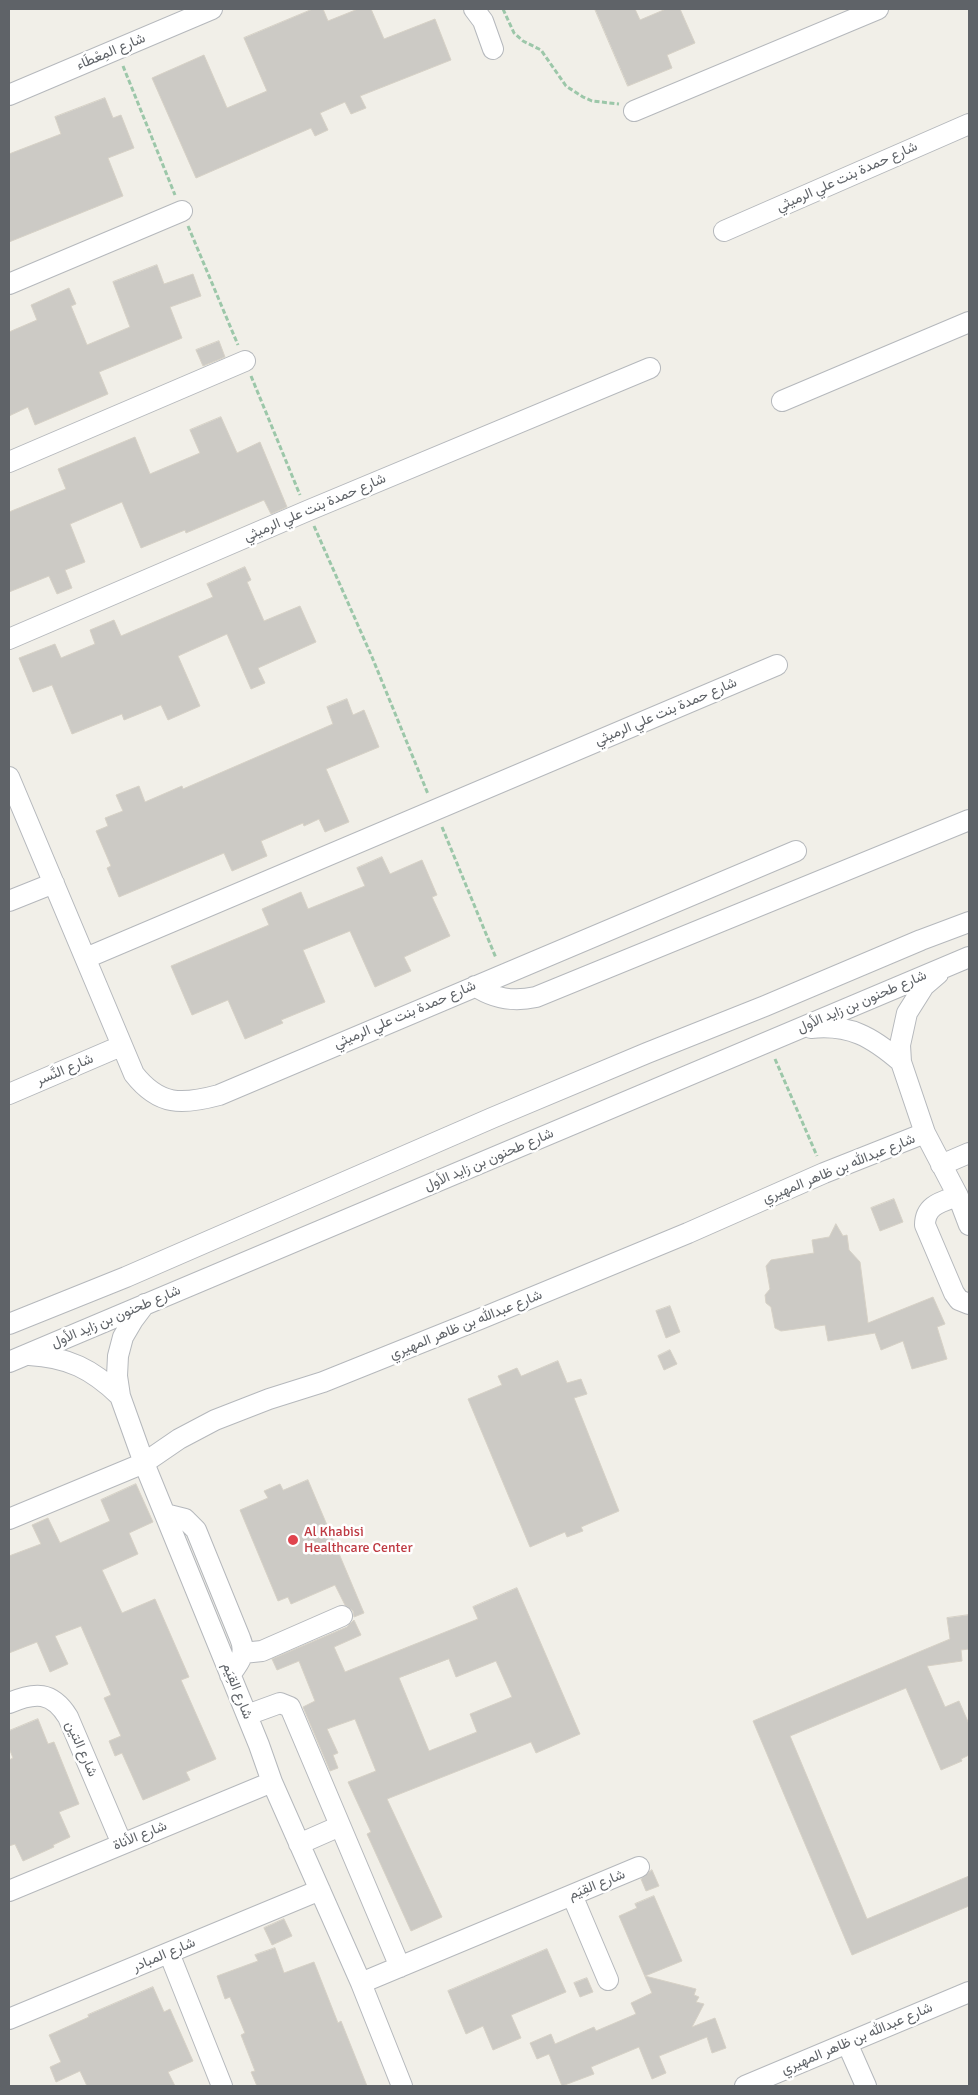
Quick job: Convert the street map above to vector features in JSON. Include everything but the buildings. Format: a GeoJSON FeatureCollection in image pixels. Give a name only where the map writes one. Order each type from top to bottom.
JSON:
{"type":"FeatureCollection","features":[{"type":"Feature","properties":{"kind":"street","name":"شارع المِعْطَاء"},"geometry":{"type":"LineString","coordinates":[[9,94],[212,9]]}},
{"type":"Feature","properties":{"kind":"street"},"geometry":{"type":"LineString","coordinates":[[474,9],[483,21],[493,49]]}},
{"type":"Feature","properties":{"kind":"street"},"geometry":{"type":"LineString","coordinates":[[634,111],[878,9]]}},
{"type":"Feature","properties":{"kind":"street","name":"شارع حمدة بنت علي الرميثي"},"geometry":{"type":"LineString","coordinates":[[724,231],[969,124]]}},
{"type":"Feature","properties":{"kind":"street"},"geometry":{"type":"LineString","coordinates":[[9,284],[182,211]]}},
{"type":"Feature","properties":{"kind":"street"},"geometry":{"type":"LineString","coordinates":[[782,401],[969,322]]}},
{"type":"Feature","properties":{"kind":"street"},"geometry":{"type":"LineString","coordinates":[[9,462],[245,361]]}},
{"type":"Feature","properties":{"kind":"street","name":"شارع حمدة بنت علي الرميثي"},"geometry":{"type":"LineString","coordinates":[[9,639],[316,507],[650,368]]}},
{"type":"Feature","properties":{"kind":"street","name":"شارع حمدة بنت علي الرميثي"},"geometry":{"type":"LineString","coordinates":[[86,958],[777,665]]}},
{"type":"Feature","properties":{"kind":"street","name":"شارع حمدة بنت علي الرميثي"},"geometry":{"type":"LineString","coordinates":[[9,777],[134,1074],[145,1088],[161,1097],[178,1102],[196,1101],[218,1095],[796,851]]}},
{"type":"Feature","properties":{"kind":"street"},"geometry":{"type":"LineString","coordinates":[[474,986],[483,992],[504,999],[526,1000],[536,997],[969,820]]}},
{"type":"Feature","properties":{"kind":"street"},"geometry":{"type":"LineString","coordinates":[[9,901],[54,883]]}},
{"type":"Feature","properties":{"kind":"street"},"geometry":{"type":"LineString","coordinates":[[9,1324],[126,1277],[629,1060],[969,922]]}},
{"type":"Feature","properties":{"kind":"street"},"geometry":{"type":"LineString","coordinates":[[960,961],[924,986],[907,1013],[901,1037],[901,1062],[926,1133],[958,1196],[969,1225]]}},
{"type":"Feature","properties":{"kind":"street","name":"شارع طحنون بن زايد الأول"},"geometry":{"type":"LineString","coordinates":[[9,1362],[960,961]]}},
{"type":"Feature","properties":{"kind":"street"},"geometry":{"type":"LineString","coordinates":[[799,1029],[838,1028],[855,1031],[872,1039],[901,1062]]}},
{"type":"Feature","properties":{"kind":"street","name":"شارع النَّسر"},"geometry":{"type":"LineString","coordinates":[[9,1094],[121,1046]]}},
{"type":"Feature","properties":{"kind":"street","name":"شارع عبدالله بن ظاهر المهيري"},"geometry":{"type":"LineString","coordinates":[[9,1519],[144,1463],[179,1439],[215,1420],[269,1399],[323,1382],[480,1319],[688,1233],[824,1173],[926,1133]]}},
{"type":"Feature","properties":{"kind":"street"},"geometry":{"type":"LineString","coordinates":[[941,1165],[969,1153]]}},
{"type":"Feature","properties":{"kind":"street"},"geometry":{"type":"LineString","coordinates":[[958,1196],[935,1204],[929,1210],[926,1217],[926,1225],[954,1293],[959,1300],[969,1304]]}},
{"type":"Feature","properties":{"kind":"street","name":"شارع القِيَم"},"geometry":{"type":"LineString","coordinates":[[145,1304],[133,1320],[121,1344],[117,1376],[120,1396],[164,1514],[247,1715],[272,1782],[361,1983],[402,2086]]}},
{"type":"Feature","properties":{"kind":"street","name":"شارع القِيَم"},"geometry":{"type":"LineString","coordinates":[[27,1355],[48,1356],[68,1361],[99,1377],[120,1396]]}},
{"type":"Feature","properties":{"kind":"street"},"geometry":{"type":"LineString","coordinates":[[164,1514],[184,1519],[196,1530],[242,1643],[243,1653],[230,1675]]}},
{"type":"Feature","properties":{"kind":"street"},"geometry":{"type":"LineString","coordinates":[[243,1653],[262,1651],[342,1616]]}},
{"type":"Feature","properties":{"kind":"street","name":"شارع التين"},"geometry":{"type":"LineString","coordinates":[[9,1703],[32,1695],[52,1699],[60,1705],[68,1717],[122,1844]]}},
{"type":"Feature","properties":{"kind":"street"},"geometry":{"type":"LineString","coordinates":[[247,1715],[280,1703],[290,1707],[400,1967]]}},
{"type":"Feature","properties":{"kind":"street","name":"شارع الأناة"},"geometry":{"type":"LineString","coordinates":[[9,1891],[272,1782]]}},
{"type":"Feature","properties":{"kind":"street"},"geometry":{"type":"LineString","coordinates":[[299,1844],[340,1826]]}},
{"type":"Feature","properties":{"kind":"street","name":"شارع القِيَم"},"geometry":{"type":"LineString","coordinates":[[361,1983],[639,1867]]}},
{"type":"Feature","properties":{"kind":"street","name":"شارع المبادر"},"geometry":{"type":"LineString","coordinates":[[9,2019],[320,1890]]}},
{"type":"Feature","properties":{"kind":"street"},"geometry":{"type":"LineString","coordinates":[[572,1895],[608,1980]]}},
{"type":"Feature","properties":{"kind":"street"},"geometry":{"type":"LineString","coordinates":[[169,1953],[222,2086]]}},
{"type":"Feature","properties":{"kind":"street","name":"شارع عبدالله بن ظاهر المهيري"},"geometry":{"type":"LineString","coordinates":[[745,2086],[969,1992]]}},
{"type":"Feature","properties":{"kind":"street"},"geometry":{"type":"LineString","coordinates":[[847,2043],[866,2086]]}},
{"type":"Feature","properties":{"kind":"path"},"geometry":{"type":"LineString","coordinates":[[503,9],[514,33],[523,41],[541,50],[566,86],[592,101],[626,104],[634,111]]}},
{"type":"Feature","properties":{"kind":"path"},"geometry":{"type":"LineString","coordinates":[[768,1042],[824,1173]]}},
{"type":"Feature","properties":{"kind":"place","name":"Al Khabisi Healthcare Center"},"geometry":{"type":"Point","coordinates":[293,1540]}}]}
